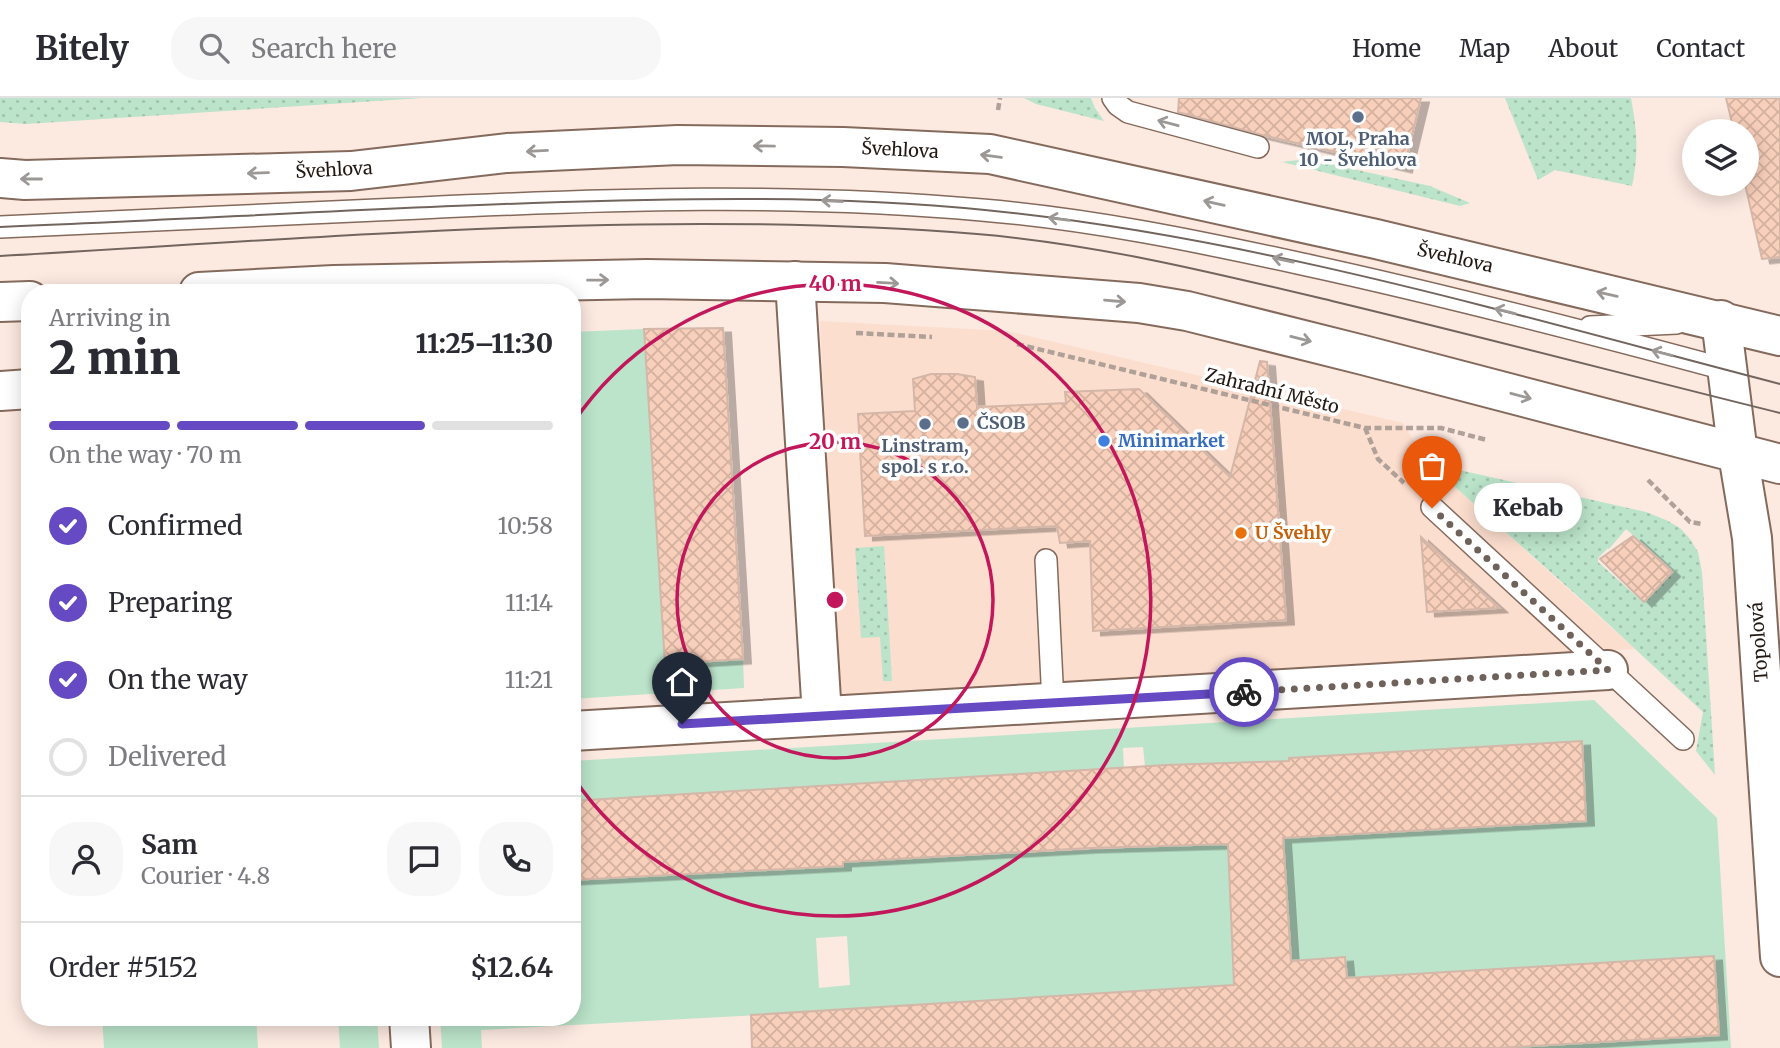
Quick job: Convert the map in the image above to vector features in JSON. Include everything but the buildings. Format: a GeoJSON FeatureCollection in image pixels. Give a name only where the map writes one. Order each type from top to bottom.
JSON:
{"type":"FeatureCollection","features":[{"type":"Feature","properties":{"kind":"main road","name":"Švehlova"},"geometry":{"type":"LineString","coordinates":[[0,178],[25,180],[351,171],[507,153],[678,145],[843,147],[990,154],[1362,236],[1780,336]]}},
{"type":"Feature","properties":{"kind":"main road"},"geometry":{"type":"LineString","coordinates":[[392,284],[566,281],[885,283],[1139,303],[1187,311],[1780,464]]}},
{"type":"Feature","properties":{"kind":"main road"},"geometry":{"type":"LineString","coordinates":[[795,281],[822,716]]}},
{"type":"Feature","properties":{"kind":"main road"},"geometry":{"type":"LineString","coordinates":[[0,302],[21,301]]}},
{"type":"Feature","properties":{"kind":"main road","name":"Topolová"},"geometry":{"type":"LineString","coordinates":[[1721,320],[1752,538],[1780,957]]}},
{"type":"Feature","properties":{"kind":"main road"},"geometry":{"type":"LineString","coordinates":[[0,391],[21,390]]}},
{"type":"Feature","properties":{"kind":"main road"},"geometry":{"type":"LineString","coordinates":[[581,729],[1608,670]]}},
{"type":"Feature","properties":{"kind":"main road"},"geometry":{"type":"LineString","coordinates":[[410,1026],[411,1048]]}},
{"type":"Feature","properties":{"kind":"lane"},"geometry":{"type":"LineString","coordinates":[[1113,98],[1128,112],[1258,147]]}},
{"type":"Feature","properties":{"kind":"lane"},"geometry":{"type":"LineString","coordinates":[[0,227],[688,198],[820,201],[982,210],[1068,220],[1200,242],[1424,292],[1728,370]]}},
{"type":"Feature","properties":{"kind":"lane"},"geometry":{"type":"LineString","coordinates":[[1571,328],[1721,320]]}},
{"type":"Feature","properties":{"kind":"lane"},"geometry":{"type":"LineString","coordinates":[[1432,508],[1684,739]]}},
{"type":"Feature","properties":{"kind":"lane"},"geometry":{"type":"LineString","coordinates":[[1046,560],[1053,703]]}},
{"type":"Feature","properties":{"kind":"path"},"geometry":{"type":"LineString","coordinates":[[846,332],[934,338]]}},
{"type":"Feature","properties":{"kind":"path","name":"Zahradní Město"},"geometry":{"type":"LineString","coordinates":[[1014,343],[1365,428],[1441,428],[1493,441]]}},
{"type":"Feature","properties":{"kind":"path"},"geometry":{"type":"LineString","coordinates":[[1365,428],[1378,459],[1432,508]]}},
{"type":"Feature","properties":{"kind":"path"},"geometry":{"type":"LineString","coordinates":[[1636,477],[1649,480],[1690,522],[1710,526]]}},
{"type":"Feature","properties":{"kind":"shaded area"},"geometry":{"type":"Polygon","coordinates":[[[820,321],[1007,331],[1403,423],[1428,463],[1635,649],[838,695],[820,321]]]}},
{"type":"Feature","properties":{"kind":"green space"},"geometry":{"type":"Polygon","coordinates":[[[0,98],[422,98],[26,124],[0,122],[0,98]]]}},
{"type":"Feature","properties":{"kind":"green space"},"geometry":{"type":"Polygon","coordinates":[[[1024,98],[1091,98],[1104,121],[1036,104],[1024,98]]]}},
{"type":"Feature","properties":{"kind":"green space"},"geometry":{"type":"Polygon","coordinates":[[[1505,98],[1631,98],[1636,142],[1632,186],[1555,170],[1538,180],[1505,98]]]}},
{"type":"Feature","properties":{"kind":"green space"},"geometry":{"type":"Polygon","coordinates":[[[1307,159],[1430,186],[1470,203],[1460,206],[1282,162],[1307,159]]]}},
{"type":"Feature","properties":{"kind":"green space"},"geometry":{"type":"Polygon","coordinates":[[[644,329],[665,664],[743,659],[744,688],[581,698],[581,332],[644,329]]]}},
{"type":"Feature","properties":{"kind":"green space"},"geometry":{"type":"Polygon","coordinates":[[[1428,463],[1646,512],[1680,528],[1698,552],[1702,572],[1715,775],[1696,751],[1703,712],[1428,463]],[[1626,529],[1598,558],[1598,562],[1643,602],[1672,569],[1626,529]]]}},
{"type":"Feature","properties":{"kind":"green space"},"geometry":{"type":"Polygon","coordinates":[[[884,546],[892,681],[883,681],[880,637],[861,638],[855,548],[884,546]]]}},
{"type":"Feature","properties":{"kind":"green space"},"geometry":{"type":"Polygon","coordinates":[[[1594,700],[1717,818],[1731,1048],[1498,1048],[1719,1034],[1714,956],[1347,979],[1345,957],[1308,960],[1286,1048],[1223,986],[892,1006],[894,1048],[813,1012],[581,1025],[581,879],[638,875],[825,786],[581,800],[581,760],[1594,700]],[[1581,741],[1289,758],[1290,774],[1581,741]],[[1143,747],[1123,748],[1124,769],[878,783],[883,860],[1171,846],[1210,764],[1145,766],[1143,747]],[[847,936],[816,938],[819,988],[850,985],[847,936]]]}},
{"type":"Feature","properties":{"kind":"green space"},"geometry":{"type":"Polygon","coordinates":[[[103,1026],[257,1026],[258,1048],[104,1048],[103,1026]]]}},
{"type":"Feature","properties":{"kind":"green space"},"geometry":{"type":"Polygon","coordinates":[[[339,1026],[378,1026],[379,1048],[340,1048],[339,1026]]]}},
{"type":"Feature","properties":{"kind":"green space"},"geometry":{"type":"Polygon","coordinates":[[[441,1026],[555,1026],[481,1030],[482,1048],[442,1048],[441,1026]]]}},
{"type":"Feature","properties":{"kind":"tram line"},"geometry":{"type":"LineString","coordinates":[[0,227],[466,205],[646,200],[816,200],[929,205],[1086,222],[1287,259],[1485,306],[1780,384]]}},
{"type":"Feature","properties":{"kind":"tram line"},"geometry":{"type":"LineString","coordinates":[[0,256],[366,234],[611,225],[733,224],[977,234],[1111,252],[1200,270],[1780,413]]}},
{"type":"Feature","properties":{"kind":"way so far"},"geometry":{"type":"LineString","coordinates":[[1244,692],[1608,670],[1432,508]]}},
{"type":"Feature","properties":{"kind":"place","name":"MOL, Praha 10 - Švehlova"},"geometry":{"type":"Point","coordinates":[1358,117]}},
{"type":"Feature","properties":{"kind":"place","name":"ČSOB"},"geometry":{"type":"Point","coordinates":[963,423]}},
{"type":"Feature","properties":{"kind":"place","name":"Linstram, spol. s r.o."},"geometry":{"type":"Point","coordinates":[925,424]}},
{"type":"Feature","properties":{"kind":"place","name":"Minimarket"},"geometry":{"type":"Point","coordinates":[1104,441]}},
{"type":"Feature","properties":{"kind":"place","name":"Kebab"},"geometry":{"type":"Point","coordinates":[1432,508]}},
{"type":"Feature","properties":{"kind":"place","name":"U Švehly"},"geometry":{"type":"Point","coordinates":[1241,533]}},
{"type":"Feature","properties":{"kind":"route"},"geometry":{"type":"LineString","coordinates":[[682,724],[1244,692]]}}]}
